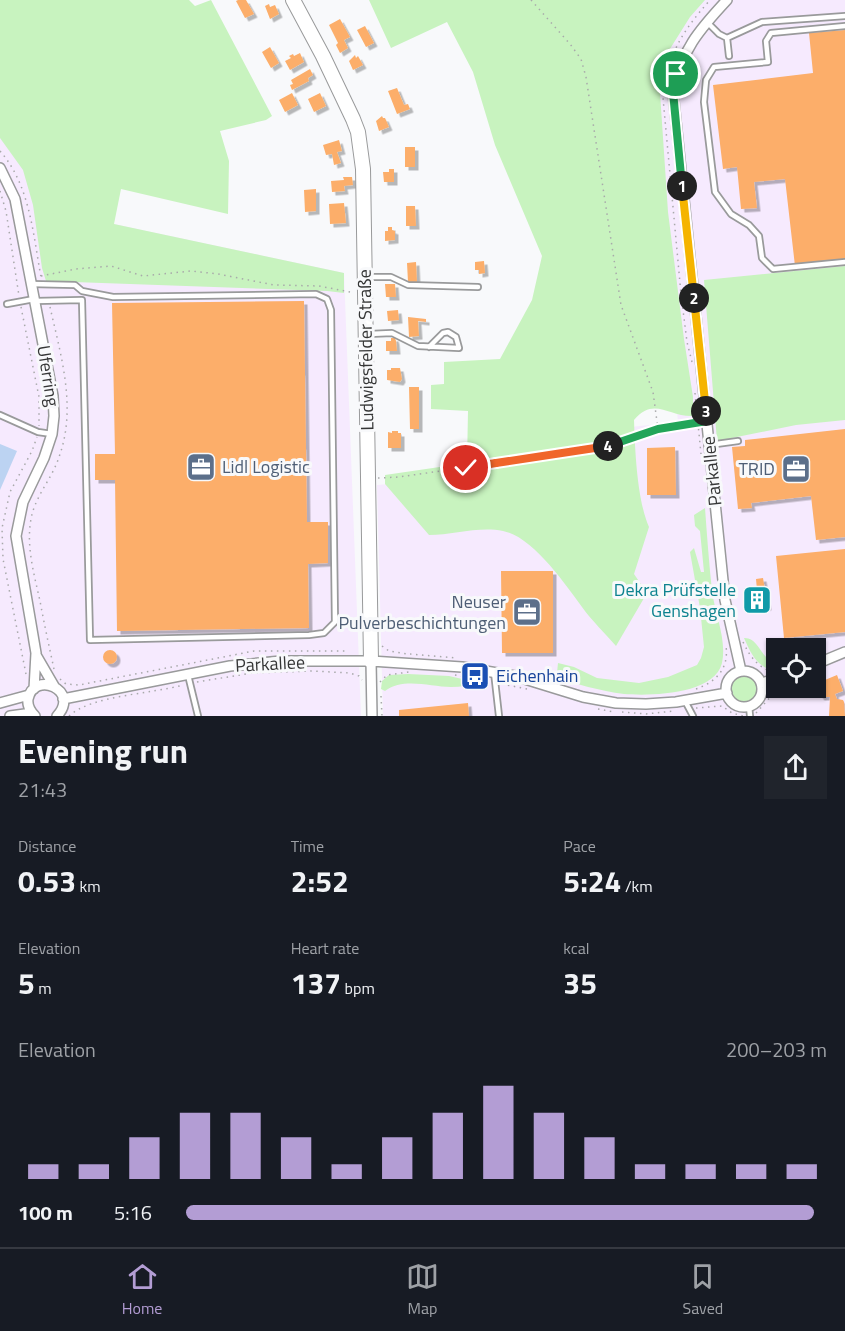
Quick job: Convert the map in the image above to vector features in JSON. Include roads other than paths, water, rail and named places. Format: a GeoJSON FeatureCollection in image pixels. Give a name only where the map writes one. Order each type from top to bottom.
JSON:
{"type":"FeatureCollection","features":[{"type":"Feature","properties":{"kind":"street","name":"Ludwigsfelder Straße"},"geometry":{"type":"LineString","coordinates":[[293,0],[323,56],[358,132],[363,169],[372,716]]}},
{"type":"Feature","properties":{"kind":"street","name":"Parkallee"},"geometry":{"type":"LineString","coordinates":[[727,0],[707,22],[684,55],[676,74],[673,92],[725,600],[741,671]]}},
{"type":"Feature","properties":{"kind":"street","name":"Uferring"},"geometry":{"type":"LineString","coordinates":[[0,168],[15,199],[53,396],[52,434],[44,458],[23,502],[16,536],[36,653],[54,686]]}},
{"type":"Feature","properties":{"kind":"street"},"geometry":{"type":"LineString","coordinates":[[826,660],[845,652]]}},
{"type":"Feature","properties":{"kind":"street","name":"Uferring"},"geometry":{"type":"LineString","coordinates":[[32,692],[29,676],[36,653]]}},
{"type":"Feature","properties":{"kind":"street","name":"Parkallee"},"geometry":{"type":"LineString","coordinates":[[63,699],[230,666],[265,662],[371,661],[437,665],[543,684],[583,697],[616,704],[688,701],[726,693]]}},
{"type":"Feature","properties":{"kind":"street"},"geometry":{"type":"LineString","coordinates":[[741,671],[753,673],[764,683],[758,699],[749,712],[737,705],[726,693],[731,676],[741,671]]}},
{"type":"Feature","properties":{"kind":"street"},"geometry":{"type":"LineString","coordinates":[[0,703],[32,692],[43,684],[54,686],[59,690],[63,699],[63,708],[57,716]]}},
{"type":"Feature","properties":{"kind":"street"},"geometry":{"type":"LineString","coordinates":[[10,716],[33,714],[28,704],[32,692]]}},
{"type":"Feature","properties":{"kind":"lane"},"geometry":{"type":"LineString","coordinates":[[727,38],[762,22],[845,16]]}},
{"type":"Feature","properties":{"kind":"lane"},"geometry":{"type":"LineString","coordinates":[[707,22],[719,34],[727,38]]}},
{"type":"Feature","properties":{"kind":"lane"},"geometry":{"type":"LineString","coordinates":[[845,26],[771,33],[766,41],[768,62],[714,67],[706,80],[704,102],[715,192],[731,214],[748,225],[759,236],[762,258],[773,269],[845,261]]}},
{"type":"Feature","properties":{"kind":"lane"},"geometry":{"type":"LineString","coordinates":[[727,38],[729,56]]}},
{"type":"Feature","properties":{"kind":"lane"},"geometry":{"type":"LineString","coordinates":[[365,277],[391,276],[408,285],[478,287]]}},
{"type":"Feature","properties":{"kind":"lane"},"geometry":{"type":"LineString","coordinates":[[31,284],[75,285],[82,291],[113,297],[316,294],[327,299],[331,310],[335,622],[324,633],[90,640],[82,291]]}},
{"type":"Feature","properties":{"kind":"lane"},"geometry":{"type":"LineString","coordinates":[[7,304],[35,300],[82,300]]}},
{"type":"Feature","properties":{"kind":"lane"},"geometry":{"type":"LineString","coordinates":[[366,333],[392,333],[411,344],[429,347],[459,348],[456,338],[448,332],[443,333],[429,347]]}},
{"type":"Feature","properties":{"kind":"lane"},"geometry":{"type":"LineString","coordinates":[[0,415],[38,432],[52,434]]}},
{"type":"Feature","properties":{"kind":"lane"},"geometry":{"type":"LineString","coordinates":[[709,446],[738,441]]}},
{"type":"Feature","properties":{"kind":"lane"},"geometry":{"type":"LineString","coordinates":[[188,675],[198,716]]}},
{"type":"Feature","properties":{"kind":"lane"},"geometry":{"type":"LineString","coordinates":[[495,677],[499,716]]}},
{"type":"Feature","properties":{"kind":"lane"},"geometry":{"type":"LineString","coordinates":[[688,701],[693,716]]}},
{"type":"Feature","properties":{"kind":"water"},"geometry":{"type":"Polygon","coordinates":[[[0,444],[17,451],[0,490],[0,444]]]}},
{"type":"Feature","properties":{"kind":"place","name":"Lidl Logistic"},"geometry":{"type":"Point","coordinates":[201,467]}},
{"type":"Feature","properties":{"kind":"place","name":"TRID"},"geometry":{"type":"Point","coordinates":[796,469]}},
{"type":"Feature","properties":{"kind":"place","name":"Dekra Prüfstelle Genshagen"},"geometry":{"type":"Point","coordinates":[757,600]}},
{"type":"Feature","properties":{"kind":"place","name":"Neuser Pulverbeschichtungen"},"geometry":{"type":"Point","coordinates":[527,612]}},
{"type":"Feature","properties":{"kind":"place","name":"Eichenhain"},"geometry":{"type":"Point","coordinates":[475,676]}}]}
